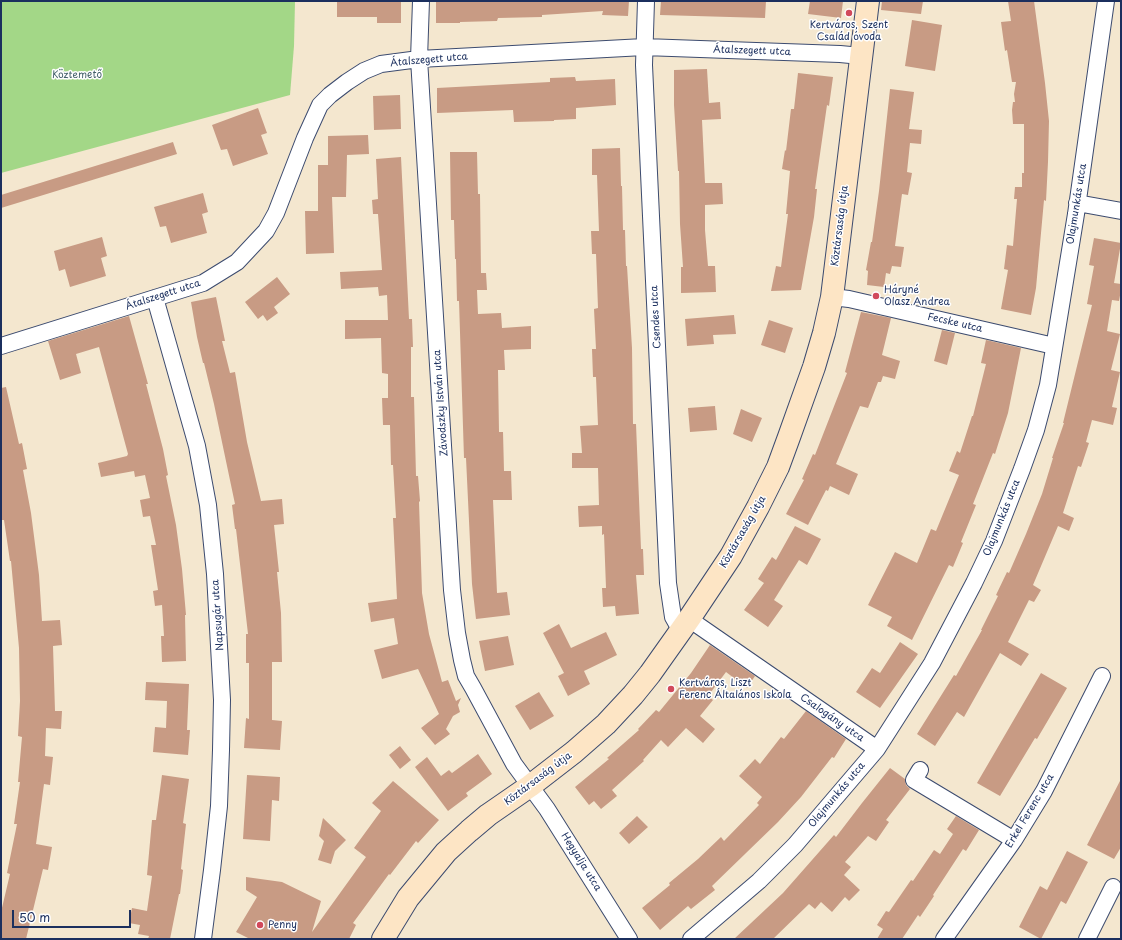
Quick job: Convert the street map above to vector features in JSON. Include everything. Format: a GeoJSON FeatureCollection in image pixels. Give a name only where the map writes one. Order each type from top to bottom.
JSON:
{"type":"FeatureCollection","features":[{"type":"Feature","properties":{"kind":"street","name":"Závodszky István utca"},"geometry":{"type":"LineString","coordinates":[[422,1],[419,59],[452,590],[457,633],[466,676],[514,764],[530,786]]}},
{"type":"Feature","properties":{"kind":"street","name":"Csendes utca"},"geometry":{"type":"LineString","coordinates":[[646,1],[644,81],[668,583],[673,617],[677,624],[686,623]]}},
{"type":"Feature","properties":{"kind":"street","name":"Köztársaság útja"},"geometry":{"type":"LineString","coordinates":[[382,939],[408,898],[446,852],[488,815],[530,786],[574,752],[606,724],[642,684],[686,623],[731,556],[758,507],[778,467],[814,367],[824,333],[832,297],[868,1]]}},
{"type":"Feature","properties":{"kind":"street","name":"Olajmunkás utca"},"geometry":{"type":"LineString","coordinates":[[691,939],[759,881],[795,845],[877,749],[932,663],[971,589],[994,540],[1036,430],[1048,385],[1078,203],[1106,1]]}},
{"type":"Feature","properties":{"kind":"street","name":"Átalszegett utca"},"geometry":{"type":"LineString","coordinates":[[1,346],[203,283],[237,262],[266,231],[276,213],[320,105],[347,82],[381,64],[419,59],[644,47],[861,56]]}},
{"type":"Feature","properties":{"kind":"street"},"geometry":{"type":"LineString","coordinates":[[1078,203],[1121,211]]}},
{"type":"Feature","properties":{"kind":"street","name":"Fecske utca"},"geometry":{"type":"LineString","coordinates":[[832,297],[849,299],[1054,346]]}},
{"type":"Feature","properties":{"kind":"street","name":"Napsugár utca"},"geometry":{"type":"LineString","coordinates":[[155,298],[197,446],[208,505],[215,574],[222,685],[221,750],[219,806],[203,939]]}},
{"type":"Feature","properties":{"kind":"street","name":"Csalogány utca"},"geometry":{"type":"LineString","coordinates":[[686,623],[877,749]]}},
{"type":"Feature","properties":{"kind":"street","name":"Erkel Ferenc utca"},"geometry":{"type":"LineString","coordinates":[[944,939],[1014,840],[1044,791],[1102,676]]}},
{"type":"Feature","properties":{"kind":"street"},"geometry":{"type":"LineString","coordinates":[[920,770],[914,780],[1014,840]]}},
{"type":"Feature","properties":{"kind":"street","name":"Hegyalja utca"},"geometry":{"type":"LineString","coordinates":[[530,786],[547,809],[629,939]]}},
{"type":"Feature","properties":{"kind":"street"},"geometry":{"type":"LineString","coordinates":[[1087,939],[1113,887]]}},
{"type":"Feature","properties":{"kind":"green space","name":"Köztemető"},"geometry":{"type":"Polygon","coordinates":[[[1,1],[295,1],[294,46],[290,95],[1,173],[1,1]]]}},
{"type":"Feature","properties":{"kind":"building"},"geometry":{"type":"Polygon","coordinates":[[[337,1],[401,1],[401,23],[377,23],[377,17],[337,17],[337,1]]]}},
{"type":"Feature","properties":{"kind":"building"},"geometry":{"type":"Polygon","coordinates":[[[436,1],[629,1],[628,16],[602,15],[603,11],[542,15],[542,17],[498,18],[497,21],[436,23],[436,1]]]}},
{"type":"Feature","properties":{"kind":"building"},"geometry":{"type":"Polygon","coordinates":[[[661,1],[766,1],[765,18],[660,15],[661,1]]]}},
{"type":"Feature","properties":{"kind":"building"},"geometry":{"type":"Polygon","coordinates":[[[810,1],[843,1],[841,18],[808,14],[810,1]]]}},
{"type":"Feature","properties":{"kind":"building"},"geometry":{"type":"Polygon","coordinates":[[[882,1],[923,1],[921,14],[881,10],[882,1]]]}},
{"type":"Feature","properties":{"kind":"building"},"geometry":{"type":"Polygon","coordinates":[[[1008,1],[1034,1],[1049,121],[1046,201],[1044,200],[1036,288],[1031,315],[1001,309],[1008,270],[1004,269],[1007,245],[1013,246],[1017,199],[1014,199],[1015,187],[1022,187],[1022,173],[1024,173],[1024,124],[1013,124],[1012,110],[1013,102],[1015,102],[1014,94],[1016,82],[1012,82],[1007,50],[1005,51],[1001,22],[1011,21],[1008,1]]]}},
{"type":"Feature","properties":{"kind":"building"},"geometry":{"type":"Polygon","coordinates":[[[912,20],[942,25],[935,71],[905,66],[912,20]]]}},
{"type":"Feature","properties":{"kind":"building"},"geometry":{"type":"Polygon","coordinates":[[[707,69],[709,103],[720,102],[721,119],[702,120],[705,183],[722,183],[723,204],[705,205],[705,230],[708,266],[715,266],[716,292],[681,293],[681,267],[683,267],[680,224],[679,171],[674,105],[674,70],[707,69]]]}},
{"type":"Feature","properties":{"kind":"building"},"geometry":{"type":"Polygon","coordinates":[[[798,73],[833,77],[829,106],[827,105],[815,189],[817,189],[814,217],[801,290],[771,291],[776,266],[781,267],[788,214],[786,214],[790,171],[782,169],[785,150],[786,151],[791,109],[794,109],[798,73]]]}},
{"type":"Feature","properties":{"kind":"building"},"geometry":{"type":"Polygon","coordinates":[[[575,77],[576,81],[615,79],[616,105],[576,108],[576,119],[554,121],[514,122],[513,110],[437,113],[437,88],[550,82],[550,78],[575,77]]]}},
{"type":"Feature","properties":{"kind":"building"},"geometry":{"type":"Polygon","coordinates":[[[890,89],[914,92],[909,129],[922,130],[921,144],[910,143],[907,172],[912,173],[908,195],[902,194],[895,246],[904,247],[901,267],[892,266],[890,274],[886,273],[884,287],[867,285],[868,271],[866,270],[872,242],[879,191],[890,89]]]}},
{"type":"Feature","properties":{"kind":"building"},"geometry":{"type":"Polygon","coordinates":[[[400,95],[401,129],[374,130],[373,96],[400,95]]]}},
{"type":"Feature","properties":{"kind":"building"},"geometry":{"type":"Polygon","coordinates":[[[258,108],[267,133],[261,135],[268,154],[233,166],[227,149],[221,150],[212,125],[258,108]]]}},
{"type":"Feature","properties":{"kind":"building"},"geometry":{"type":"Polygon","coordinates":[[[368,135],[369,154],[347,155],[346,197],[332,197],[334,253],[306,254],[305,211],[318,211],[318,165],[328,165],[328,136],[368,135]]]}},
{"type":"Feature","properties":{"kind":"building"},"geometry":{"type":"Polygon","coordinates":[[[173,142],[177,154],[1,208],[1,195],[173,142]]]}},
{"type":"Feature","properties":{"kind":"building"},"geometry":{"type":"Polygon","coordinates":[[[620,148],[623,230],[625,230],[632,348],[633,424],[636,424],[641,549],[643,549],[644,575],[636,575],[639,614],[616,616],[615,606],[603,607],[602,588],[606,588],[604,534],[602,535],[602,526],[579,527],[578,506],[599,505],[598,468],[572,468],[572,453],[582,453],[580,426],[598,425],[596,377],[593,377],[592,349],[596,349],[594,309],[598,308],[596,254],[592,254],[591,231],[599,231],[597,175],[592,175],[592,149],[620,148]]]}},
{"type":"Feature","properties":{"kind":"building"},"geometry":{"type":"Polygon","coordinates":[[[450,152],[477,152],[478,194],[480,194],[481,273],[486,273],[487,290],[477,290],[478,314],[501,313],[502,328],[531,326],[531,349],[504,350],[505,370],[498,370],[499,432],[503,432],[504,471],[511,471],[512,500],[493,500],[497,593],[507,592],[510,615],[476,619],[472,584],[466,458],[464,458],[459,301],[457,301],[454,220],[451,220],[450,152]]]}},
{"type":"Feature","properties":{"kind":"building"},"geometry":{"type":"Polygon","coordinates":[[[401,157],[409,319],[412,319],[413,347],[411,347],[411,397],[414,397],[416,476],[418,476],[420,501],[422,593],[429,634],[442,682],[448,680],[456,701],[461,698],[458,705],[460,712],[453,716],[446,729],[450,734],[435,745],[421,728],[439,714],[418,669],[382,679],[374,650],[398,644],[394,618],[371,622],[368,603],[397,599],[393,518],[396,518],[393,465],[391,465],[390,425],[383,425],[382,398],[388,398],[388,374],[382,373],[381,338],[345,339],[345,320],[388,320],[387,295],[379,296],[378,287],[341,289],[340,272],[382,270],[378,214],[373,214],[372,200],[378,199],[376,159],[401,157]]]}},
{"type":"Feature","properties":{"kind":"building"},"geometry":{"type":"Polygon","coordinates":[[[203,193],[208,212],[202,214],[207,233],[171,243],[166,226],[160,227],[154,207],[203,193]]]}},
{"type":"Feature","properties":{"kind":"building"},"geometry":{"type":"Polygon","coordinates":[[[102,237],[107,256],[101,258],[106,276],[70,287],[65,269],[59,271],[54,251],[102,237]]]}},
{"type":"Feature","properties":{"kind":"building"},"geometry":{"type":"Polygon","coordinates":[[[1094,238],[1121,243],[1114,283],[1121,284],[1121,290],[1119,301],[1112,300],[1107,331],[1120,334],[1111,370],[1120,372],[1112,407],[1117,408],[1113,425],[1092,420],[1086,442],[1089,443],[1081,467],[1078,466],[1063,513],[1074,518],[1069,531],[1058,526],[1033,585],[1041,590],[1034,602],[1029,600],[1008,642],[1029,654],[1021,666],[1000,653],[964,717],[957,712],[935,746],[917,734],[954,675],[956,676],[982,630],[998,596],[996,595],[1007,572],[1009,573],[1042,494],[1064,423],[1092,305],[1087,304],[1094,266],[1089,265],[1094,238]]]}},
{"type":"Feature","properties":{"kind":"building"},"geometry":{"type":"Polygon","coordinates":[[[277,277],[290,294],[274,307],[278,313],[267,321],[263,315],[258,319],[245,302],[277,277]]]}},
{"type":"Feature","properties":{"kind":"building"},"geometry":{"type":"Polygon","coordinates":[[[216,297],[225,341],[222,341],[230,373],[235,372],[247,442],[261,501],[282,499],[284,524],[274,525],[279,572],[277,572],[281,613],[282,662],[272,662],[272,720],[282,721],[280,750],[244,748],[246,718],[249,719],[249,663],[246,663],[246,634],[248,634],[232,505],[235,504],[214,404],[197,337],[191,302],[216,297]]]}},
{"type":"Feature","properties":{"kind":"building"},"geometry":{"type":"Polygon","coordinates":[[[861,312],[891,318],[882,355],[900,361],[895,379],[883,376],[881,382],[878,382],[868,408],[860,406],[836,464],[858,474],[849,495],[830,486],[828,491],[826,490],[808,525],[786,514],[804,480],[802,479],[813,454],[815,455],[847,373],[845,372],[861,312]]]}},
{"type":"Feature","properties":{"kind":"building"},"geometry":{"type":"Polygon","coordinates":[[[734,315],[736,334],[713,335],[714,344],[687,346],[685,319],[734,315]]]}},
{"type":"Feature","properties":{"kind":"building"},"geometry":{"type":"Polygon","coordinates":[[[129,316],[148,384],[146,384],[163,449],[168,475],[166,476],[176,525],[182,569],[186,615],[186,661],[162,662],[161,636],[164,636],[162,605],[155,606],[153,591],[158,590],[151,545],[156,545],[150,516],[143,517],[140,500],[150,498],[145,475],[135,477],[134,471],[101,477],[98,463],[127,456],[128,454],[99,347],[76,354],[81,373],[60,380],[48,341],[129,316]]]}},
{"type":"Feature","properties":{"kind":"building"},"geometry":{"type":"Polygon","coordinates":[[[769,320],[793,328],[785,353],[761,345],[769,320]]]}},
{"type":"Feature","properties":{"kind":"building"},"geometry":{"type":"Polygon","coordinates":[[[942,330],[955,333],[947,365],[934,361],[942,330]]]}},
{"type":"Feature","properties":{"kind":"building"},"geometry":{"type":"Polygon","coordinates":[[[986,340],[1021,348],[1008,413],[995,454],[993,453],[973,504],[976,505],[953,567],[949,565],[912,640],[887,626],[892,617],[868,605],[895,552],[917,563],[931,529],[936,531],[959,475],[949,471],[957,451],[960,453],[973,416],[986,364],[981,363],[986,340]]]}},
{"type":"Feature","properties":{"kind":"building"},"geometry":{"type":"Polygon","coordinates":[[[6,387],[19,444],[22,443],[27,469],[23,470],[31,513],[39,575],[42,621],[60,620],[62,645],[53,646],[55,711],[62,711],[61,729],[46,728],[45,756],[53,757],[50,785],[44,784],[36,844],[52,847],[48,870],[43,869],[26,939],[1,939],[1,912],[10,874],[7,873],[17,824],[14,824],[20,782],[18,782],[22,737],[18,736],[20,701],[19,648],[11,561],[4,520],[1,520],[1,388],[6,387]]]}},
{"type":"Feature","properties":{"kind":"building"},"geometry":{"type":"Polygon","coordinates":[[[715,406],[717,430],[690,432],[688,408],[715,406]]]}},
{"type":"Feature","properties":{"kind":"building"},"geometry":{"type":"Polygon","coordinates":[[[741,409],[762,418],[752,442],[733,434],[741,409]]]}},
{"type":"Feature","properties":{"kind":"building"},"geometry":{"type":"Polygon","coordinates":[[[795,526],[821,539],[807,565],[799,560],[774,600],[783,606],[768,627],[744,610],[764,583],[758,579],[772,557],[776,560],[795,526]]]}},
{"type":"Feature","properties":{"kind":"building"},"geometry":{"type":"Polygon","coordinates":[[[559,624],[571,648],[606,632],[617,655],[584,671],[590,684],[568,696],[558,676],[564,673],[543,633],[559,624]]]}},
{"type":"Feature","properties":{"kind":"building"},"geometry":{"type":"Polygon","coordinates":[[[508,636],[514,665],[485,671],[479,641],[508,636]]]}},
{"type":"Feature","properties":{"kind":"building"},"geometry":{"type":"Polygon","coordinates":[[[900,642],[918,654],[880,708],[856,692],[872,668],[880,673],[900,642]]]}},
{"type":"Feature","properties":{"kind":"building"},"geometry":{"type":"Polygon","coordinates":[[[710,645],[755,676],[747,688],[726,672],[708,696],[713,700],[700,716],[715,729],[703,743],[686,728],[668,747],[661,740],[643,760],[644,761],[612,790],[617,796],[601,809],[594,801],[589,805],[575,787],[609,759],[607,758],[639,730],[638,729],[656,710],[659,712],[691,673],[710,645]]]}},
{"type":"Feature","properties":{"kind":"building"},"geometry":{"type":"Polygon","coordinates":[[[1041,673],[1067,688],[1037,739],[1035,738],[1000,796],[977,783],[1041,673]]]}},
{"type":"Feature","properties":{"kind":"building"},"geometry":{"type":"Polygon","coordinates":[[[146,682],[189,684],[187,730],[190,730],[188,755],[153,752],[155,727],[166,728],[167,701],[145,700],[146,682]]]}},
{"type":"Feature","properties":{"kind":"building"},"geometry":{"type":"Polygon","coordinates":[[[539,692],[554,716],[530,730],[515,706],[539,692]]]}},
{"type":"Feature","properties":{"kind":"building"},"geometry":{"type":"Polygon","coordinates":[[[806,711],[846,739],[834,758],[832,757],[801,797],[778,822],[712,886],[715,890],[691,909],[688,906],[660,930],[642,908],[670,885],[669,883],[698,859],[721,837],[724,841],[759,805],[757,803],[762,797],[739,776],[755,759],[760,764],[781,737],[784,739],[806,711]]]}},
{"type":"Feature","properties":{"kind":"building"},"geometry":{"type":"Polygon","coordinates":[[[400,746],[411,760],[400,769],[389,755],[400,746]]]}},
{"type":"Feature","properties":{"kind":"building"},"geometry":{"type":"Polygon","coordinates":[[[478,754],[492,774],[466,793],[468,796],[448,811],[415,767],[427,757],[441,776],[449,770],[452,773],[478,754]]]}},
{"type":"Feature","properties":{"kind":"building"},"geometry":{"type":"Polygon","coordinates":[[[890,768],[905,779],[906,785],[910,789],[886,820],[889,822],[876,841],[868,836],[845,862],[851,867],[844,875],[860,890],[849,901],[845,897],[832,912],[821,902],[815,909],[809,904],[773,939],[734,939],[783,893],[834,835],[836,837],[890,768]]]}},
{"type":"Feature","properties":{"kind":"building"},"geometry":{"type":"Polygon","coordinates":[[[162,775],[189,779],[183,823],[186,824],[181,869],[183,870],[180,894],[170,939],[148,939],[149,936],[138,934],[140,925],[129,923],[132,908],[147,911],[152,876],[147,875],[152,820],[156,820],[162,775]]]}},
{"type":"Feature","properties":{"kind":"building"},"geometry":{"type":"Polygon","coordinates":[[[247,775],[280,777],[279,801],[272,800],[270,841],[243,839],[247,775]]]}},
{"type":"Feature","properties":{"kind":"building"},"geometry":{"type":"Polygon","coordinates":[[[1121,779],[1121,847],[1114,859],[1087,845],[1121,779]]]}},
{"type":"Feature","properties":{"kind":"building"},"geometry":{"type":"Polygon","coordinates":[[[393,781],[439,820],[418,843],[416,841],[390,875],[389,874],[353,923],[356,925],[349,939],[250,939],[236,932],[257,897],[246,890],[246,877],[282,882],[321,901],[312,932],[366,857],[354,848],[381,811],[372,803],[393,781]]]}},
{"type":"Feature","properties":{"kind":"building"},"geometry":{"type":"Polygon","coordinates":[[[637,816],[648,827],[629,844],[619,833],[637,816]]]}},
{"type":"Feature","properties":{"kind":"building"},"geometry":{"type":"Polygon","coordinates":[[[956,816],[979,830],[966,851],[963,849],[920,917],[918,915],[902,939],[877,939],[883,929],[877,925],[886,911],[889,912],[911,880],[913,881],[934,850],[940,854],[953,834],[947,829],[956,816]]]}},
{"type":"Feature","properties":{"kind":"building"},"geometry":{"type":"Polygon","coordinates":[[[323,818],[346,840],[335,851],[331,864],[318,860],[324,841],[319,836],[323,818]]]}},
{"type":"Feature","properties":{"kind":"building"},"geometry":{"type":"Polygon","coordinates":[[[1067,851],[1088,862],[1066,904],[1061,901],[1041,939],[1019,927],[1040,886],[1047,890],[1067,851]]]}},
{"type":"Feature","properties":{"kind":"place","name":"Kertváros, Szent Család óvoda"},"geometry":{"type":"Point","coordinates":[849,13]}},
{"type":"Feature","properties":{"kind":"place","name":"Háryné Olasz Andrea"},"geometry":{"type":"Point","coordinates":[876,296]}},
{"type":"Feature","properties":{"kind":"place","name":"Kertváros, Liszt Ferenc Általános Iskola"},"geometry":{"type":"Point","coordinates":[671,689]}},
{"type":"Feature","properties":{"kind":"place","name":"Penny"},"geometry":{"type":"Point","coordinates":[260,925]}}]}
